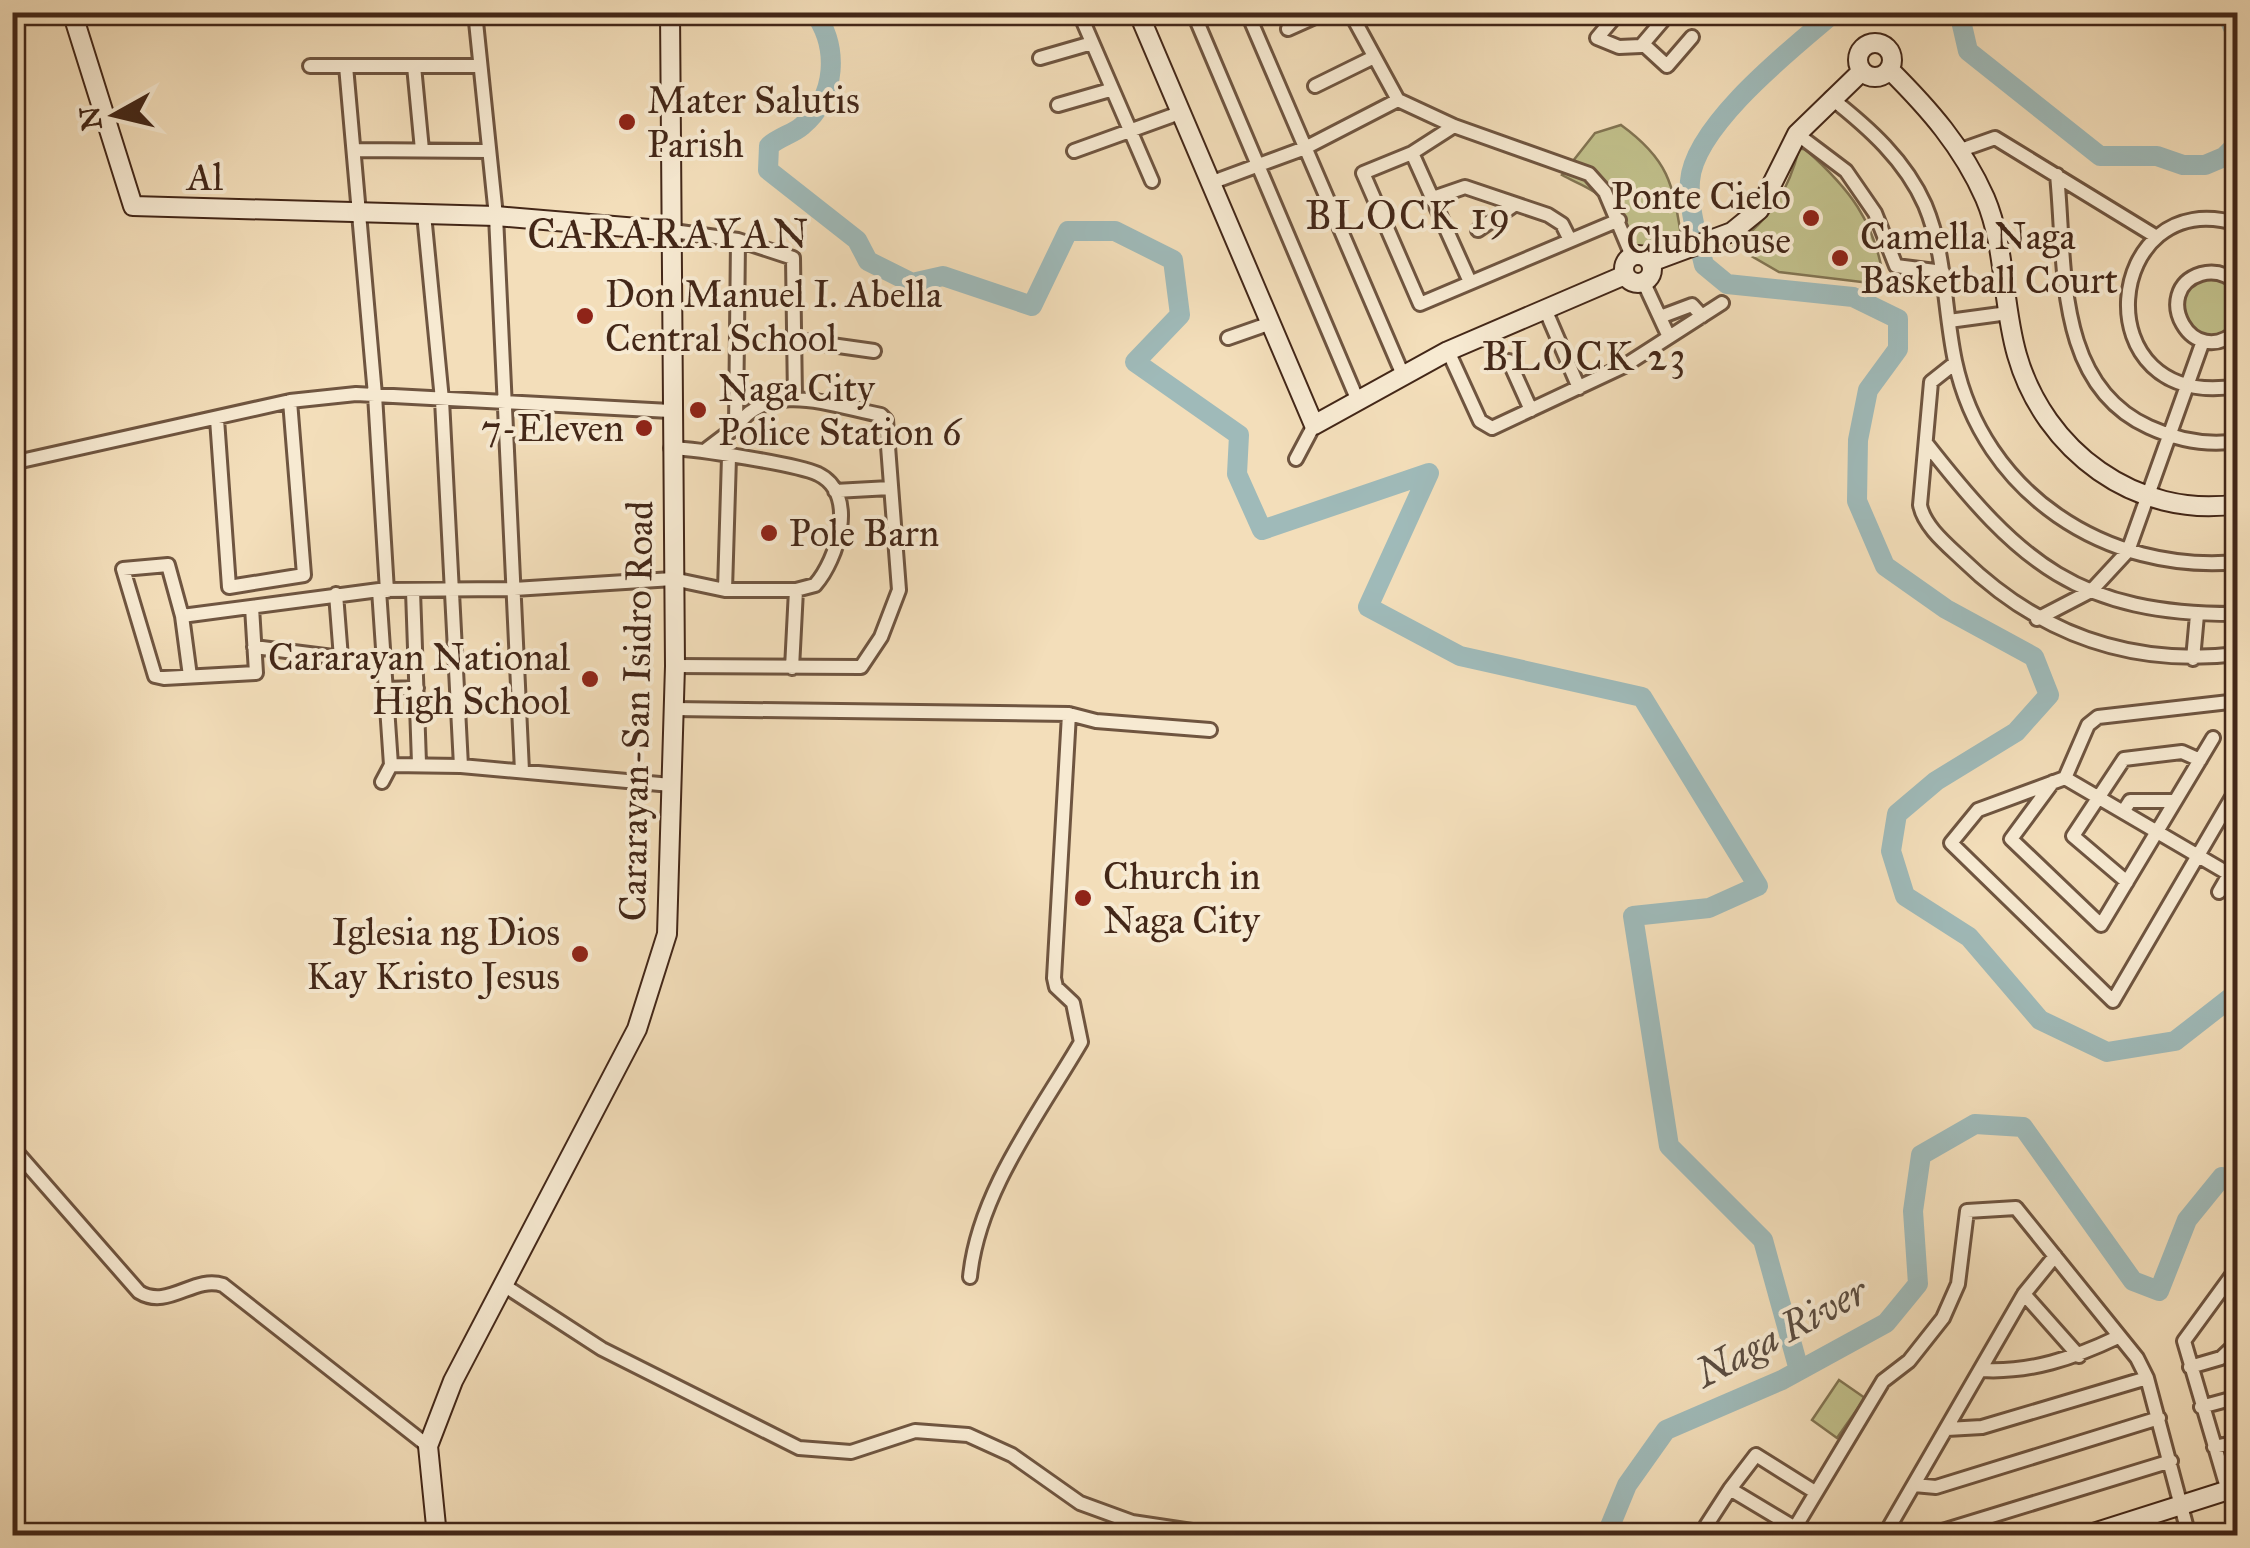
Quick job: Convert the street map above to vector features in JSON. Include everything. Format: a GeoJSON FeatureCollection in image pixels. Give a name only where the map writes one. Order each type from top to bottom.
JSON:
{"type":"FeatureCollection","features":[{"type":"Feature","properties":{"kind":"street","name":"Al"},"geometry":{"type":"LineString","coordinates":[[72,12],[133,206],[359,211]]}},
{"type":"Feature","properties":{"kind":"street"},"geometry":{"type":"LineString","coordinates":[[475,12],[496,216],[522,771]]}},
{"type":"Feature","properties":{"kind":"street","name":"Cararayan-San Isidro Road"},"geometry":{"type":"LineString","coordinates":[[437,1536],[428,1446],[454,1381],[502,1284],[637,1029],[667,934],[674,710],[670,12]]}},
{"type":"Feature","properties":{"kind":"street"},"geometry":{"type":"LineString","coordinates":[[1078,12],[1152,182]]}},
{"type":"Feature","properties":{"kind":"street"},"geometry":{"type":"LineString","coordinates":[[1138,12],[1314,425]]}},
{"type":"Feature","properties":{"kind":"street"},"geometry":{"type":"LineString","coordinates":[[1193,12],[1358,401]]}},
{"type":"Feature","properties":{"kind":"street"},"geometry":{"type":"LineString","coordinates":[[1247,12],[1402,375]]}},
{"type":"Feature","properties":{"kind":"street"},"geometry":{"type":"LineString","coordinates":[[1288,29],[1326,12]]}},
{"type":"Feature","properties":{"kind":"street"},"geometry":{"type":"LineString","coordinates":[[1350,12],[1398,100],[1454,126],[1589,174],[1619,220],[1632,256]]}},
{"type":"Feature","properties":{"kind":"street"},"geometry":{"type":"LineString","coordinates":[[1619,12],[1597,38],[1619,48],[1643,44],[1670,12]]}},
{"type":"Feature","properties":{"kind":"street"},"geometry":{"type":"LineString","coordinates":[[1643,44],[1667,66],[1692,37]]}},
{"type":"Feature","properties":{"kind":"street"},"geometry":{"type":"LineString","coordinates":[[1862,70],[1860,52],[1875,42],[1891,51],[1890,70],[1941,122],[1961,150],[1995,227],[2016,353],[2043,415],[2067,446],[2101,474],[2149,498],[2238,504]]}},
{"type":"Feature","properties":{"kind":"street"},"geometry":{"type":"LineString","coordinates":[[1040,58],[1092,43]]}},
{"type":"Feature","properties":{"kind":"street"},"geometry":{"type":"LineString","coordinates":[[1315,86],[1374,57]]}},
{"type":"Feature","properties":{"kind":"street"},"geometry":{"type":"LineString","coordinates":[[310,66],[478,66]]}},
{"type":"Feature","properties":{"kind":"street"},"geometry":{"type":"LineString","coordinates":[[346,66],[375,395],[392,764],[382,782]]}},
{"type":"Feature","properties":{"kind":"street"},"geometry":{"type":"LineString","coordinates":[[414,66],[422,150]]}},
{"type":"Feature","properties":{"kind":"street"},"geometry":{"type":"LineString","coordinates":[[1862,70],[1876,77],[1890,70]]}},
{"type":"Feature","properties":{"kind":"street"},"geometry":{"type":"LineString","coordinates":[[1651,262],[1722,236],[1759,210],[1797,134],[1862,70]]}},
{"type":"Feature","properties":{"kind":"street"},"geometry":{"type":"LineString","coordinates":[[1058,104],[1110,90]]}},
{"type":"Feature","properties":{"kind":"street"},"geometry":{"type":"LineString","coordinates":[[1831,98],[1883,142],[1911,180],[1936,236],[1956,363],[1982,436],[2008,472],[2046,510],[2092,537],[2168,560],[2238,562]]}},
{"type":"Feature","properties":{"kind":"street"},"geometry":{"type":"LineString","coordinates":[[1213,182],[1305,148],[1398,100]]}},
{"type":"Feature","properties":{"kind":"street"},"geometry":{"type":"LineString","coordinates":[[1074,151],[1130,134],[1182,112]]}},
{"type":"Feature","properties":{"kind":"street"},"geometry":{"type":"LineString","coordinates":[[1454,126],[1412,153],[1363,173],[1420,304],[1619,220]]}},
{"type":"Feature","properties":{"kind":"street"},"geometry":{"type":"LineString","coordinates":[[1797,134],[1846,170],[1875,213],[1886,250],[1896,266],[1943,272]]}},
{"type":"Feature","properties":{"kind":"street"},"geometry":{"type":"LineString","coordinates":[[1961,150],[1996,138],[2155,236]]}},
{"type":"Feature","properties":{"kind":"street"},"geometry":{"type":"LineString","coordinates":[[354,150],[489,151]]}},
{"type":"Feature","properties":{"kind":"street"},"geometry":{"type":"LineString","coordinates":[[1412,153],[1470,282]]}},
{"type":"Feature","properties":{"kind":"street"},"geometry":{"type":"LineString","coordinates":[[2057,175],[2071,322],[2089,377],[2128,417],[2168,438],[2238,441]]}},
{"type":"Feature","properties":{"kind":"street"},"geometry":{"type":"LineString","coordinates":[[1433,198],[1465,188],[1548,215],[1562,224],[1570,240]]}},
{"type":"Feature","properties":{"kind":"street"},"geometry":{"type":"LineString","coordinates":[[1478,230],[1514,205]]}},
{"type":"Feature","properties":{"kind":"street"},"geometry":{"type":"LineString","coordinates":[[359,211],[496,216],[673,231],[738,240],[794,258],[795,399]]}},
{"type":"Feature","properties":{"kind":"street"},"geometry":{"type":"LineString","coordinates":[[424,214],[442,400],[461,766]]}},
{"type":"Feature","properties":{"kind":"street"},"geometry":{"type":"LineString","coordinates":[[2238,224],[2186,217],[2155,236],[2126,290],[2132,339],[2150,365],[2185,388],[2238,386]]}},
{"type":"Feature","properties":{"kind":"street"},"geometry":{"type":"LineString","coordinates":[[736,427],[738,240]]}},
{"type":"Feature","properties":{"kind":"street"},"geometry":{"type":"LineString","coordinates":[[1632,256],[1645,256],[1651,262],[1652,274],[1644,283],[1635,284],[1625,276],[1624,266],[1632,256]]}},
{"type":"Feature","properties":{"kind":"street"},"geometry":{"type":"LineString","coordinates":[[2238,284],[2225,274],[2205,273],[2181,291],[2180,321],[2203,341],[2224,340],[2238,330]]}},
{"type":"Feature","properties":{"kind":"street"},"geometry":{"type":"LineString","coordinates":[[1296,460],[1314,425],[1402,375],[1448,351],[1625,276]]}},
{"type":"Feature","properties":{"kind":"street"},"geometry":{"type":"LineString","coordinates":[[1644,283],[1669,337]]}},
{"type":"Feature","properties":{"kind":"street"},"geometry":{"type":"LineString","coordinates":[[1448,351],[1484,426],[1492,428],[1624,366],[1722,304]]}},
{"type":"Feature","properties":{"kind":"street"},"geometry":{"type":"LineString","coordinates":[[1660,317],[1692,306],[1702,316]]}},
{"type":"Feature","properties":{"kind":"street"},"geometry":{"type":"LineString","coordinates":[[1545,310],[1579,388]]}},
{"type":"Feature","properties":{"kind":"street"},"geometry":{"type":"LineString","coordinates":[[1949,321],[2008,312]]}},
{"type":"Feature","properties":{"kind":"street"},"geometry":{"type":"LineString","coordinates":[[1228,338],[1268,324]]}},
{"type":"Feature","properties":{"kind":"street"},"geometry":{"type":"LineString","coordinates":[[796,340],[874,351]]}},
{"type":"Feature","properties":{"kind":"street"},"geometry":{"type":"LineString","coordinates":[[2038,619],[2091,591],[2128,551],[2203,341]]}},
{"type":"Feature","properties":{"kind":"street"},"geometry":{"type":"LineString","coordinates":[[1509,361],[1532,410]]}},
{"type":"Feature","properties":{"kind":"street"},"geometry":{"type":"LineString","coordinates":[[1956,363],[1931,382],[1922,515],[1967,564],[2038,619],[2100,646],[2147,657],[2194,659],[2238,654]]}},
{"type":"Feature","properties":{"kind":"street"},"geometry":{"type":"LineString","coordinates":[[12,463],[290,401],[375,395],[670,411]]}},
{"type":"Feature","properties":{"kind":"street"},"geometry":{"type":"LineString","coordinates":[[674,666],[861,666],[881,637],[899,590],[886,420],[881,416],[795,399],[757,404],[736,427],[707,449]]}},
{"type":"Feature","properties":{"kind":"street"},"geometry":{"type":"LineString","coordinates":[[217,419],[229,587],[304,575],[290,401]]}},
{"type":"Feature","properties":{"kind":"street"},"geometry":{"type":"LineString","coordinates":[[1926,443],[1996,529],[2034,560],[2119,603],[2197,614],[2238,614]]}},
{"type":"Feature","properties":{"kind":"street"},"geometry":{"type":"LineString","coordinates":[[182,616],[383,590],[514,589],[673,579],[725,590],[796,590],[815,585],[836,549],[841,507],[835,491],[819,474],[729,457],[707,449],[671,448]]}},
{"type":"Feature","properties":{"kind":"street"},"geometry":{"type":"LineString","coordinates":[[725,590],[729,457]]}},
{"type":"Feature","properties":{"kind":"street"},"geometry":{"type":"LineString","coordinates":[[835,491],[890,488]]}},
{"type":"Feature","properties":{"kind":"street"},"geometry":{"type":"LineString","coordinates":[[190,676],[182,616],[168,565],[123,568],[154,676],[190,676],[256,673],[252,607]]}},
{"type":"Feature","properties":{"kind":"street"},"geometry":{"type":"LineString","coordinates":[[792,668],[796,590]]}},
{"type":"Feature","properties":{"kind":"street"},"geometry":{"type":"LineString","coordinates":[[414,591],[420,763]]}},
{"type":"Feature","properties":{"kind":"street"},"geometry":{"type":"LineString","coordinates":[[254,647],[341,658],[336,594]]}},
{"type":"Feature","properties":{"kind":"street"},"geometry":{"type":"LineString","coordinates":[[2194,659],[2197,614]]}},
{"type":"Feature","properties":{"kind":"street"},"geometry":{"type":"LineString","coordinates":[[386,688],[417,688]]}},
{"type":"Feature","properties":{"kind":"street"},"geometry":{"type":"LineString","coordinates":[[2212,738],[2101,925],[2011,839],[2059,780],[2088,726],[2098,717],[2238,701]]}},
{"type":"Feature","properties":{"kind":"street"},"geometry":{"type":"LineString","coordinates":[[674,710],[1069,714],[1210,730]]}},
{"type":"Feature","properties":{"kind":"street"},"geometry":{"type":"LineString","coordinates":[[970,1277],[974,1242],[1002,1180],[1081,1042],[1072,1003],[1056,988],[1054,978],[1069,714]]}},
{"type":"Feature","properties":{"kind":"street"},"geometry":{"type":"LineString","coordinates":[[2126,882],[2072,836],[2124,759],[2182,752],[2200,760]]}},
{"type":"Feature","properties":{"kind":"street"},"geometry":{"type":"LineString","coordinates":[[392,764],[461,766],[671,785]]}},
{"type":"Feature","properties":{"kind":"street"},"geometry":{"type":"LineString","coordinates":[[2229,874],[2196,856],[2098,798],[2059,780],[1978,810],[1951,843],[2113,1001],[2196,856],[2238,786]]}},
{"type":"Feature","properties":{"kind":"street"},"geometry":{"type":"LineString","coordinates":[[2123,812],[2130,801],[2175,802]]}},
{"type":"Feature","properties":{"kind":"street"},"geometry":{"type":"LineString","coordinates":[[2219,892],[2238,859]]}},
{"type":"Feature","properties":{"kind":"street"},"geometry":{"type":"LineString","coordinates":[[12,1147],[139,1292],[160,1299],[213,1282],[223,1285],[428,1446]]}},
{"type":"Feature","properties":{"kind":"street"},"geometry":{"type":"LineString","coordinates":[[1730,1489],[1792,1532],[1883,1381],[1909,1362],[1942,1318],[1958,1284],[1966,1211],[2016,1208],[2147,1378],[2189,1536]]}},
{"type":"Feature","properties":{"kind":"street"},"geometry":{"type":"LineString","coordinates":[[1884,1536],[2024,1294],[2055,1256]]}},
{"type":"Feature","properties":{"kind":"street"},"geometry":{"type":"LineString","coordinates":[[2084,1536],[2233,1489],[2214,1447],[2184,1341],[2238,1267]]}},
{"type":"Feature","properties":{"kind":"street"},"geometry":{"type":"LineString","coordinates":[[502,1284],[602,1349],[799,1448],[851,1452],[916,1431],[968,1435],[1012,1455],[1080,1503],[1132,1522],[1226,1536]]}},
{"type":"Feature","properties":{"kind":"street"},"geometry":{"type":"LineString","coordinates":[[2024,1294],[2080,1356]]}},
{"type":"Feature","properties":{"kind":"street"},"geometry":{"type":"LineString","coordinates":[[1981,1370],[2012,1372],[2080,1356],[2118,1337]]}},
{"type":"Feature","properties":{"kind":"street"},"geometry":{"type":"LineString","coordinates":[[2190,1368],[2221,1358],[2238,1342]]}},
{"type":"Feature","properties":{"kind":"street"},"geometry":{"type":"LineString","coordinates":[[1947,1429],[1982,1427],[2147,1378]]}},
{"type":"Feature","properties":{"kind":"street"},"geometry":{"type":"LineString","coordinates":[[2201,1407],[2238,1397]]}},
{"type":"Feature","properties":{"kind":"street"},"geometry":{"type":"LineString","coordinates":[[1914,1485],[1936,1487],[2159,1418]]}},
{"type":"Feature","properties":{"kind":"street"},"geometry":{"type":"LineString","coordinates":[[2214,1447],[2238,1442]]}},
{"type":"Feature","properties":{"kind":"street"},"geometry":{"type":"LineString","coordinates":[[1722,1536],[1702,1531],[1756,1455],[1815,1492]]}},
{"type":"Feature","properties":{"kind":"street"},"geometry":{"type":"LineString","coordinates":[[1926,1536],[2170,1461]]}},
{"type":"Feature","properties":{"kind":"shaded area"},"geometry":{"type":"Polygon","coordinates":[[[1621,125],[1651,151],[1667,177],[1683,247],[1662,252],[1636,251],[1603,199],[1562,175],[1595,133],[1621,125]]]}},
{"type":"Feature","properties":{"kind":"shaded area"},"geometry":{"type":"Polygon","coordinates":[[[1799,149],[1805,149],[1821,164],[1858,207],[1874,240],[1884,280],[1870,283],[1779,272],[1734,246],[1776,204],[1799,149]]]}},
{"type":"Feature","properties":{"kind":"shaded area"},"geometry":{"type":"Polygon","coordinates":[[[2211,278],[2231,287],[2240,307],[2231,327],[2211,336],[2191,327],[2182,307],[2191,287],[2211,278]]]}},
{"type":"Feature","properties":{"kind":"shaded area"},"geometry":{"type":"Polygon","coordinates":[[[1839,1380],[1865,1398],[1837,1438],[1812,1420],[1839,1380]]]}},
{"type":"Feature","properties":{"kind":"waterway"},"geometry":{"type":"LineString","coordinates":[[814,12],[828,40],[828,86],[814,114],[769,146],[768,170],[857,240],[868,261],[912,283],[943,276],[1032,306],[1068,231],[1115,231],[1173,260],[1180,315],[1135,362],[1239,435],[1237,474],[1262,530],[1429,473],[1368,607],[1460,656],[1642,697],[1758,886],[1709,908],[1633,916],[1669,1146],[1763,1240],[1799,1370]]}},
{"type":"Feature","properties":{"kind":"waterway","name":"Naga River"},"geometry":{"type":"LineString","coordinates":[[1835,12],[1772,66],[1727,112],[1696,159],[1690,202],[1704,265],[1727,284],[1853,297],[1898,319],[1898,349],[1868,390],[1858,440],[1857,501],[1885,566],[1946,609],[2034,657],[2049,695],[2016,732],[1936,781],[1897,814],[1891,851],[1905,896],[1969,937],[2040,1020],[2107,1052],[2175,1041],[2238,992]]}},
{"type":"Feature","properties":{"kind":"waterway","name":"Naga River"},"geometry":{"type":"LineString","coordinates":[[1959,12],[1968,51],[2100,156],[2157,156],[2183,165],[2205,165],[2224,157],[2238,143]]}},
{"type":"Feature","properties":{"kind":"waterway","name":"Naga River"},"geometry":{"type":"LineString","coordinates":[[2226,12],[2238,39]]}},
{"type":"Feature","properties":{"kind":"waterway","name":"Naga River"},"geometry":{"type":"LineString","coordinates":[[1606,1536],[1627,1485],[1666,1430],[1782,1380],[1886,1323],[1918,1284],[1913,1211],[1921,1155],[1975,1124],[2023,1127],[2133,1281],[2159,1291],[2187,1220],[2222,1177],[2238,1180]]}},
{"type":"Feature","properties":{"kind":"place","name":"Mater Salutis Parish"},"geometry":{"type":"Point","coordinates":[627,122]}},
{"type":"Feature","properties":{"kind":"place","name":"Ponte Cielo Clubhouse"},"geometry":{"type":"Point","coordinates":[1811,218]}},
{"type":"Feature","properties":{"kind":"place","name":"Camella Naga Basketball Court"},"geometry":{"type":"Point","coordinates":[1840,258]}},
{"type":"Feature","properties":{"kind":"place","name":"Don Manuel I. Abella Central School"},"geometry":{"type":"Point","coordinates":[585,316]}},
{"type":"Feature","properties":{"kind":"place","name":"Naga City Police Station 6"},"geometry":{"type":"Point","coordinates":[698,410]}},
{"type":"Feature","properties":{"kind":"place","name":"7-Eleven"},"geometry":{"type":"Point","coordinates":[644,428]}},
{"type":"Feature","properties":{"kind":"place","name":"Pole Barn"},"geometry":{"type":"Point","coordinates":[769,533]}},
{"type":"Feature","properties":{"kind":"place","name":"Cararayan National High School"},"geometry":{"type":"Point","coordinates":[590,679]}},
{"type":"Feature","properties":{"kind":"place","name":"Church in Naga City"},"geometry":{"type":"Point","coordinates":[1083,898]}},
{"type":"Feature","properties":{"kind":"place","name":"Iglesia ng Dios Kay Kristo Jesus"},"geometry":{"type":"Point","coordinates":[580,954]}},
{"type":"Feature","properties":{"kind":"district","name":"BLOCK 19"},"geometry":{"type":"Point","coordinates":[1409,215]}},
{"type":"Feature","properties":{"kind":"district","name":"CARARAYAN"},"geometry":{"type":"Point","coordinates":[669,234]}},
{"type":"Feature","properties":{"kind":"district","name":"BLOCK 23"},"geometry":{"type":"Point","coordinates":[1585,356]}}]}
